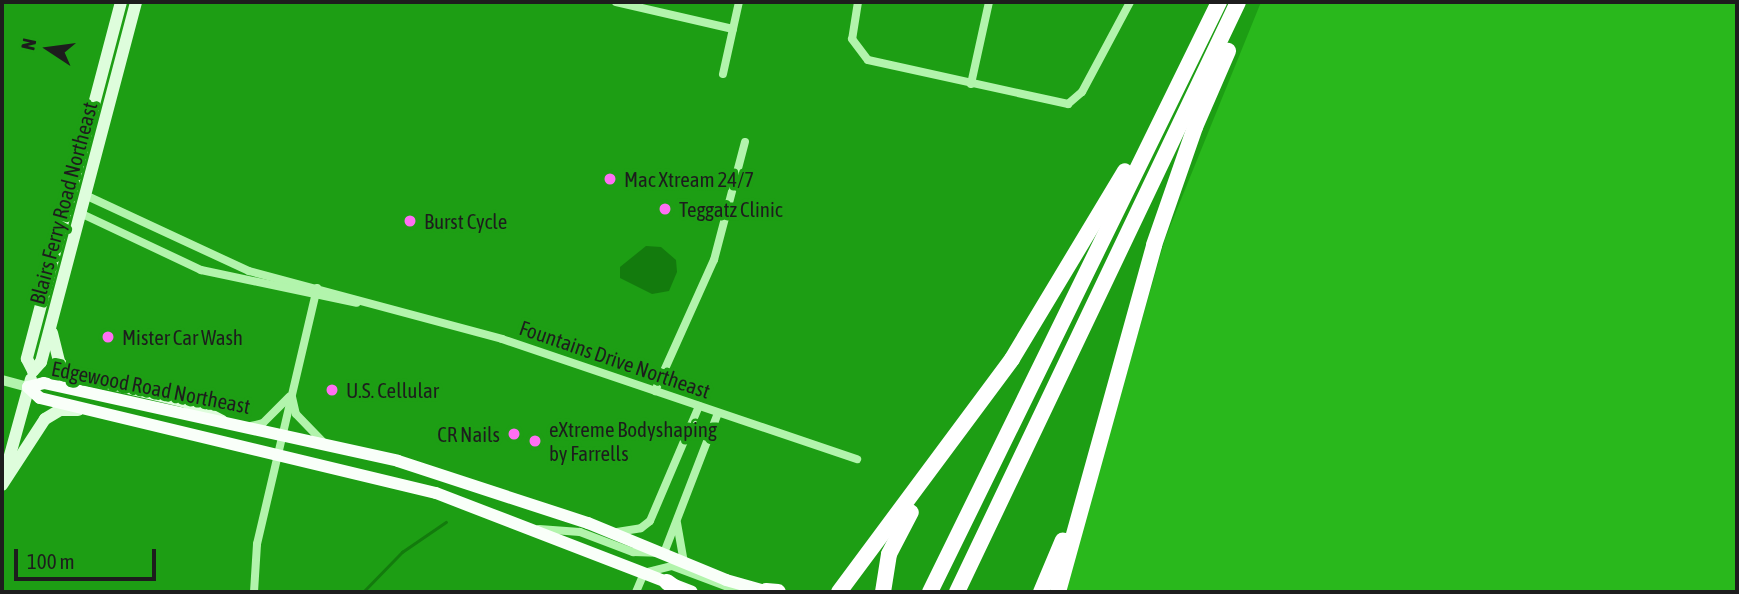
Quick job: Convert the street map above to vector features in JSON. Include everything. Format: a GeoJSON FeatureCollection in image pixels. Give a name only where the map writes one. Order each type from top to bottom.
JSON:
{"type":"FeatureCollection","features":[{"type":"Feature","properties":{"kind":"highway"},"geometry":{"type":"LineString","coordinates":[[930,592],[1219,2]]}},
{"type":"Feature","properties":{"kind":"highway"},"geometry":{"type":"LineString","coordinates":[[957,592],[1238,2]]}},
{"type":"Feature","properties":{"kind":"highway"},"geometry":{"type":"LineString","coordinates":[[1041,592],[1065,536],[1118,374],[1178,175],[1248,2]]}},
{"type":"Feature","properties":{"kind":"highway"},"geometry":{"type":"LineString","coordinates":[[839,592],[954,441],[1030,332],[1181,79]]}},
{"type":"Feature","properties":{"kind":"highway"},"geometry":{"type":"LineString","coordinates":[[1058,592],[1118,374]]}},
{"type":"Feature","properties":{"kind":"highway"},"geometry":{"type":"LineString","coordinates":[[883,592],[896,537],[954,441]]}},
{"type":"Feature","properties":{"kind":"highway"},"geometry":{"type":"LineString","coordinates":[[667,582],[681,592]]}},
{"type":"Feature","properties":{"kind":"main road","name":"Blairs Ferry Road Northeast"},"geometry":{"type":"LineString","coordinates":[[33,370],[27,359],[121,2]]}},
{"type":"Feature","properties":{"kind":"main road","name":"Blairs Ferry Road Northeast"},"geometry":{"type":"LineString","coordinates":[[2,484],[33,370],[41,362],[136,2]]}},
{"type":"Feature","properties":{"kind":"main road"},"geometry":{"type":"LineString","coordinates":[[55,308],[52,341],[65,370],[186,402],[225,422]]}},
{"type":"Feature","properties":{"kind":"main road","name":"Edgewood Road Northeast"},"geometry":{"type":"LineString","coordinates":[[28,387],[44,383],[251,426],[410,464],[615,533],[771,592]]}},
{"type":"Feature","properties":{"kind":"main road","name":"Edgewood Road Northeast"},"geometry":{"type":"LineString","coordinates":[[28,387],[40,398],[436,493],[536,529],[692,592]]}},
{"type":"Feature","properties":{"kind":"main road"},"geometry":{"type":"LineString","coordinates":[[2,484],[30,435],[50,414],[74,410],[115,416]]}},
{"type":"Feature","properties":{"kind":"street"},"geometry":{"type":"LineString","coordinates":[[616,2],[733,29]]}},
{"type":"Feature","properties":{"kind":"street"},"geometry":{"type":"LineString","coordinates":[[723,74],[739,2]]}},
{"type":"Feature","properties":{"kind":"street"},"geometry":{"type":"LineString","coordinates":[[858,2],[852,38],[862,55],[876,63],[1059,103],[1076,100],[1130,2]]}},
{"type":"Feature","properties":{"kind":"street"},"geometry":{"type":"LineString","coordinates":[[971,84],[989,2]]}},
{"type":"Feature","properties":{"kind":"street"},"geometry":{"type":"LineString","coordinates":[[655,391],[714,260],[744,142]]}},
{"type":"Feature","properties":{"kind":"street","name":"Fountains Drive Northeast"},"geometry":{"type":"LineString","coordinates":[[85,195],[250,271],[315,293]]}},
{"type":"Feature","properties":{"kind":"street","name":"Fountains Drive Northeast"},"geometry":{"type":"LineString","coordinates":[[80,213],[201,270],[360,303],[502,339],[857,458]]}},
{"type":"Feature","properties":{"kind":"street"},"geometry":{"type":"LineString","coordinates":[[254,592],[257,544],[315,293]]}},
{"type":"Feature","properties":{"kind":"street"},"geometry":{"type":"LineString","coordinates":[[2,380],[28,387]]}},
{"type":"Feature","properties":{"kind":"street"},"geometry":{"type":"LineString","coordinates":[[251,426],[263,423],[291,394]]}},
{"type":"Feature","properties":{"kind":"street"},"geometry":{"type":"LineString","coordinates":[[291,394],[296,414],[323,442]]}},
{"type":"Feature","properties":{"kind":"street"},"geometry":{"type":"LineString","coordinates":[[615,533],[641,528],[650,521],[699,406]]}},
{"type":"Feature","properties":{"kind":"street"},"geometry":{"type":"LineString","coordinates":[[536,529],[580,532],[633,552],[664,553],[718,413]]}},
{"type":"Feature","properties":{"kind":"street"},"geometry":{"type":"LineString","coordinates":[[677,521],[684,561]]}},
{"type":"Feature","properties":{"kind":"street"},"geometry":{"type":"LineString","coordinates":[[636,592],[645,573],[672,566],[741,592]]}},
{"type":"Feature","properties":{"kind":"shaded area"},"geometry":{"type":"Polygon","coordinates":[[[1261,2],[1737,2],[1737,592],[1064,592],[1165,239],[1261,2]]]}},
{"type":"Feature","properties":{"kind":"shaded area"},"geometry":{"type":"Polygon","coordinates":[[[646,246],[661,247],[676,260],[677,272],[669,291],[652,294],[620,278],[620,267],[646,246]]]}},
{"type":"Feature","properties":{"kind":"waterway"},"geometry":{"type":"LineString","coordinates":[[363,592],[402,552],[446,522]]}},
{"type":"Feature","properties":{"kind":"place","name":"Mac Xtream 24/7"},"geometry":{"type":"Point","coordinates":[610,179]}},
{"type":"Feature","properties":{"kind":"place","name":"Teggatz Clinic"},"geometry":{"type":"Point","coordinates":[665,209]}},
{"type":"Feature","properties":{"kind":"place","name":"Burst Cycle"},"geometry":{"type":"Point","coordinates":[410,221]}},
{"type":"Feature","properties":{"kind":"place","name":"Mister Car Wash"},"geometry":{"type":"Point","coordinates":[108,337]}},
{"type":"Feature","properties":{"kind":"place","name":"U.S. Cellular"},"geometry":{"type":"Point","coordinates":[332,390]}},
{"type":"Feature","properties":{"kind":"place","name":"CR Nails"},"geometry":{"type":"Point","coordinates":[514,434]}},
{"type":"Feature","properties":{"kind":"place","name":"eXtreme Bodyshaping by Farrells"},"geometry":{"type":"Point","coordinates":[535,441]}}]}
